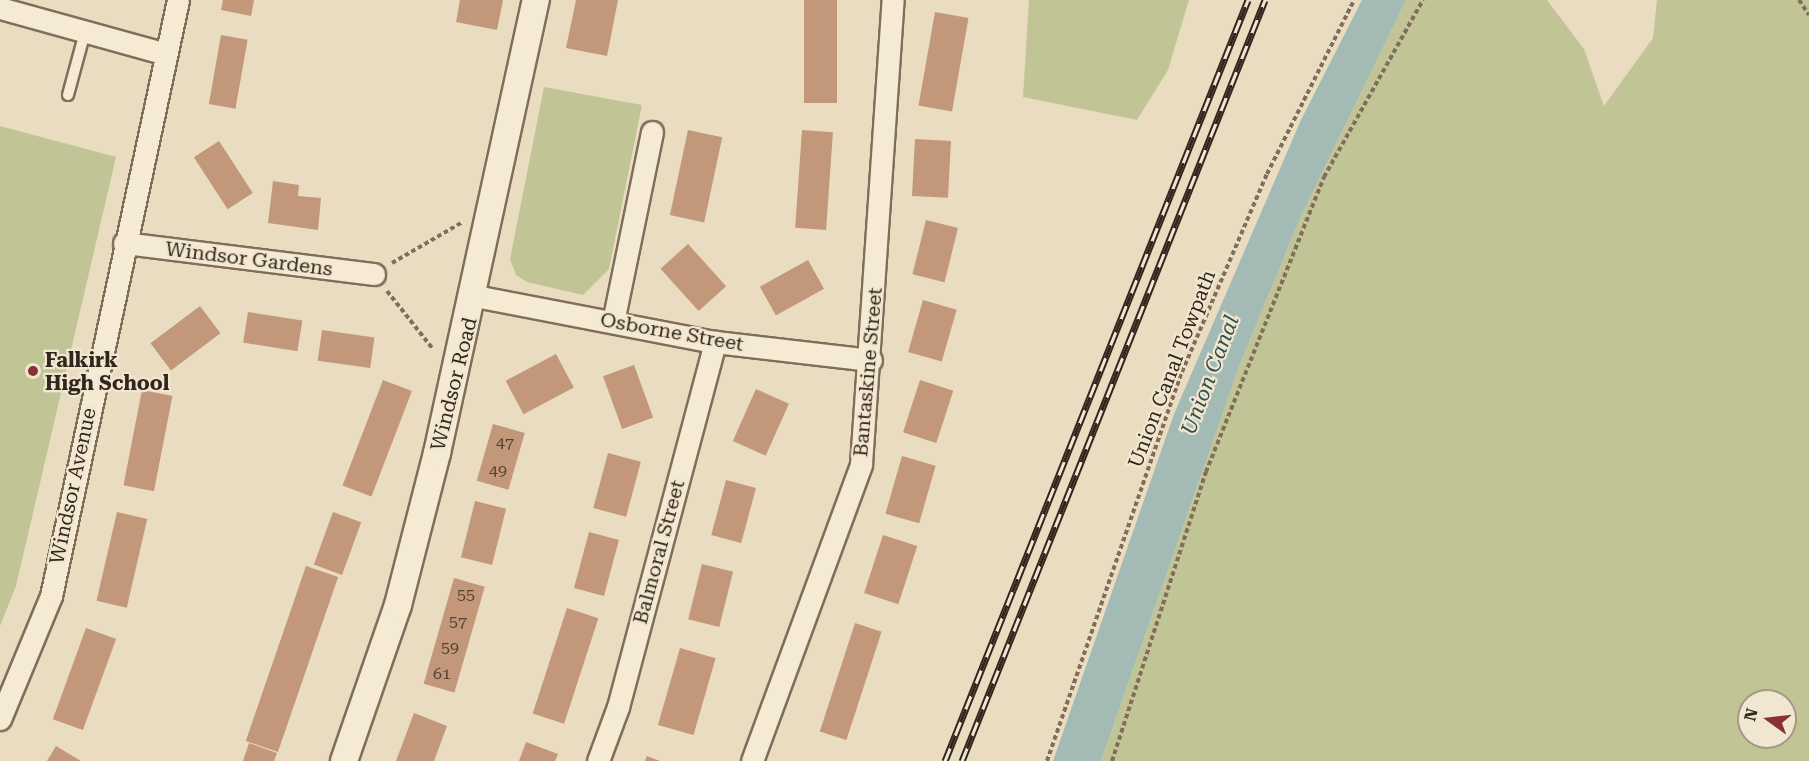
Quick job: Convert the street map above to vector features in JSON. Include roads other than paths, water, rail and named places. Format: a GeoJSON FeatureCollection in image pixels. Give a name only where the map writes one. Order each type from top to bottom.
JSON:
{"type":"FeatureCollection","features":[{"type":"Feature","properties":{"kind":"street","name":"Windsor Avenue"},"geometry":{"type":"LineString","coordinates":[[0,719],[51,596],[124,243],[178,0]]}},
{"type":"Feature","properties":{"kind":"street","name":"Windsor Road"},"geometry":{"type":"LineString","coordinates":[[344,761],[398,605],[456,377],[495,203],[536,0]]}},
{"type":"Feature","properties":{"kind":"street","name":"Bantaskine Street"},"geometry":{"type":"LineString","coordinates":[[752,761],[861,464],[871,360],[893,0]]}},
{"type":"Feature","properties":{"kind":"street"},"geometry":{"type":"LineString","coordinates":[[0,8],[166,54]]}},
{"type":"Feature","properties":{"kind":"street"},"geometry":{"type":"LineString","coordinates":[[613,322],[652,132]]}},
{"type":"Feature","properties":{"kind":"street","name":"Windsor Gardens"},"geometry":{"type":"LineString","coordinates":[[124,243],[374,274]]}},
{"type":"Feature","properties":{"kind":"street","name":"Osborne Street"},"geometry":{"type":"LineString","coordinates":[[475,296],[715,342],[871,360]]}},
{"type":"Feature","properties":{"kind":"street","name":"Balmoral Street"},"geometry":{"type":"LineString","coordinates":[[598,761],[618,707],[715,342]]}},
{"type":"Feature","properties":{"kind":"lane"},"geometry":{"type":"LineString","coordinates":[[68,95],[85,32]]}},
{"type":"Feature","properties":{"kind":"water","name":"Union Canal"},"geometry":{"type":"Polygon","coordinates":[[[1362,0],[1406,0],[1301,216],[1240,364],[1101,761],[1053,761],[1174,414],[1301,120],[1362,0]]]}},
{"type":"Feature","properties":{"kind":"railway"},"geometry":{"type":"LineString","coordinates":[[945,761],[1248,0]]}},
{"type":"Feature","properties":{"kind":"railway"},"geometry":{"type":"LineString","coordinates":[[962,761],[1265,0]]}},
{"type":"Feature","properties":{"kind":"place","name":"Falkirk High School"},"geometry":{"type":"Point","coordinates":[33,371]}}]}
